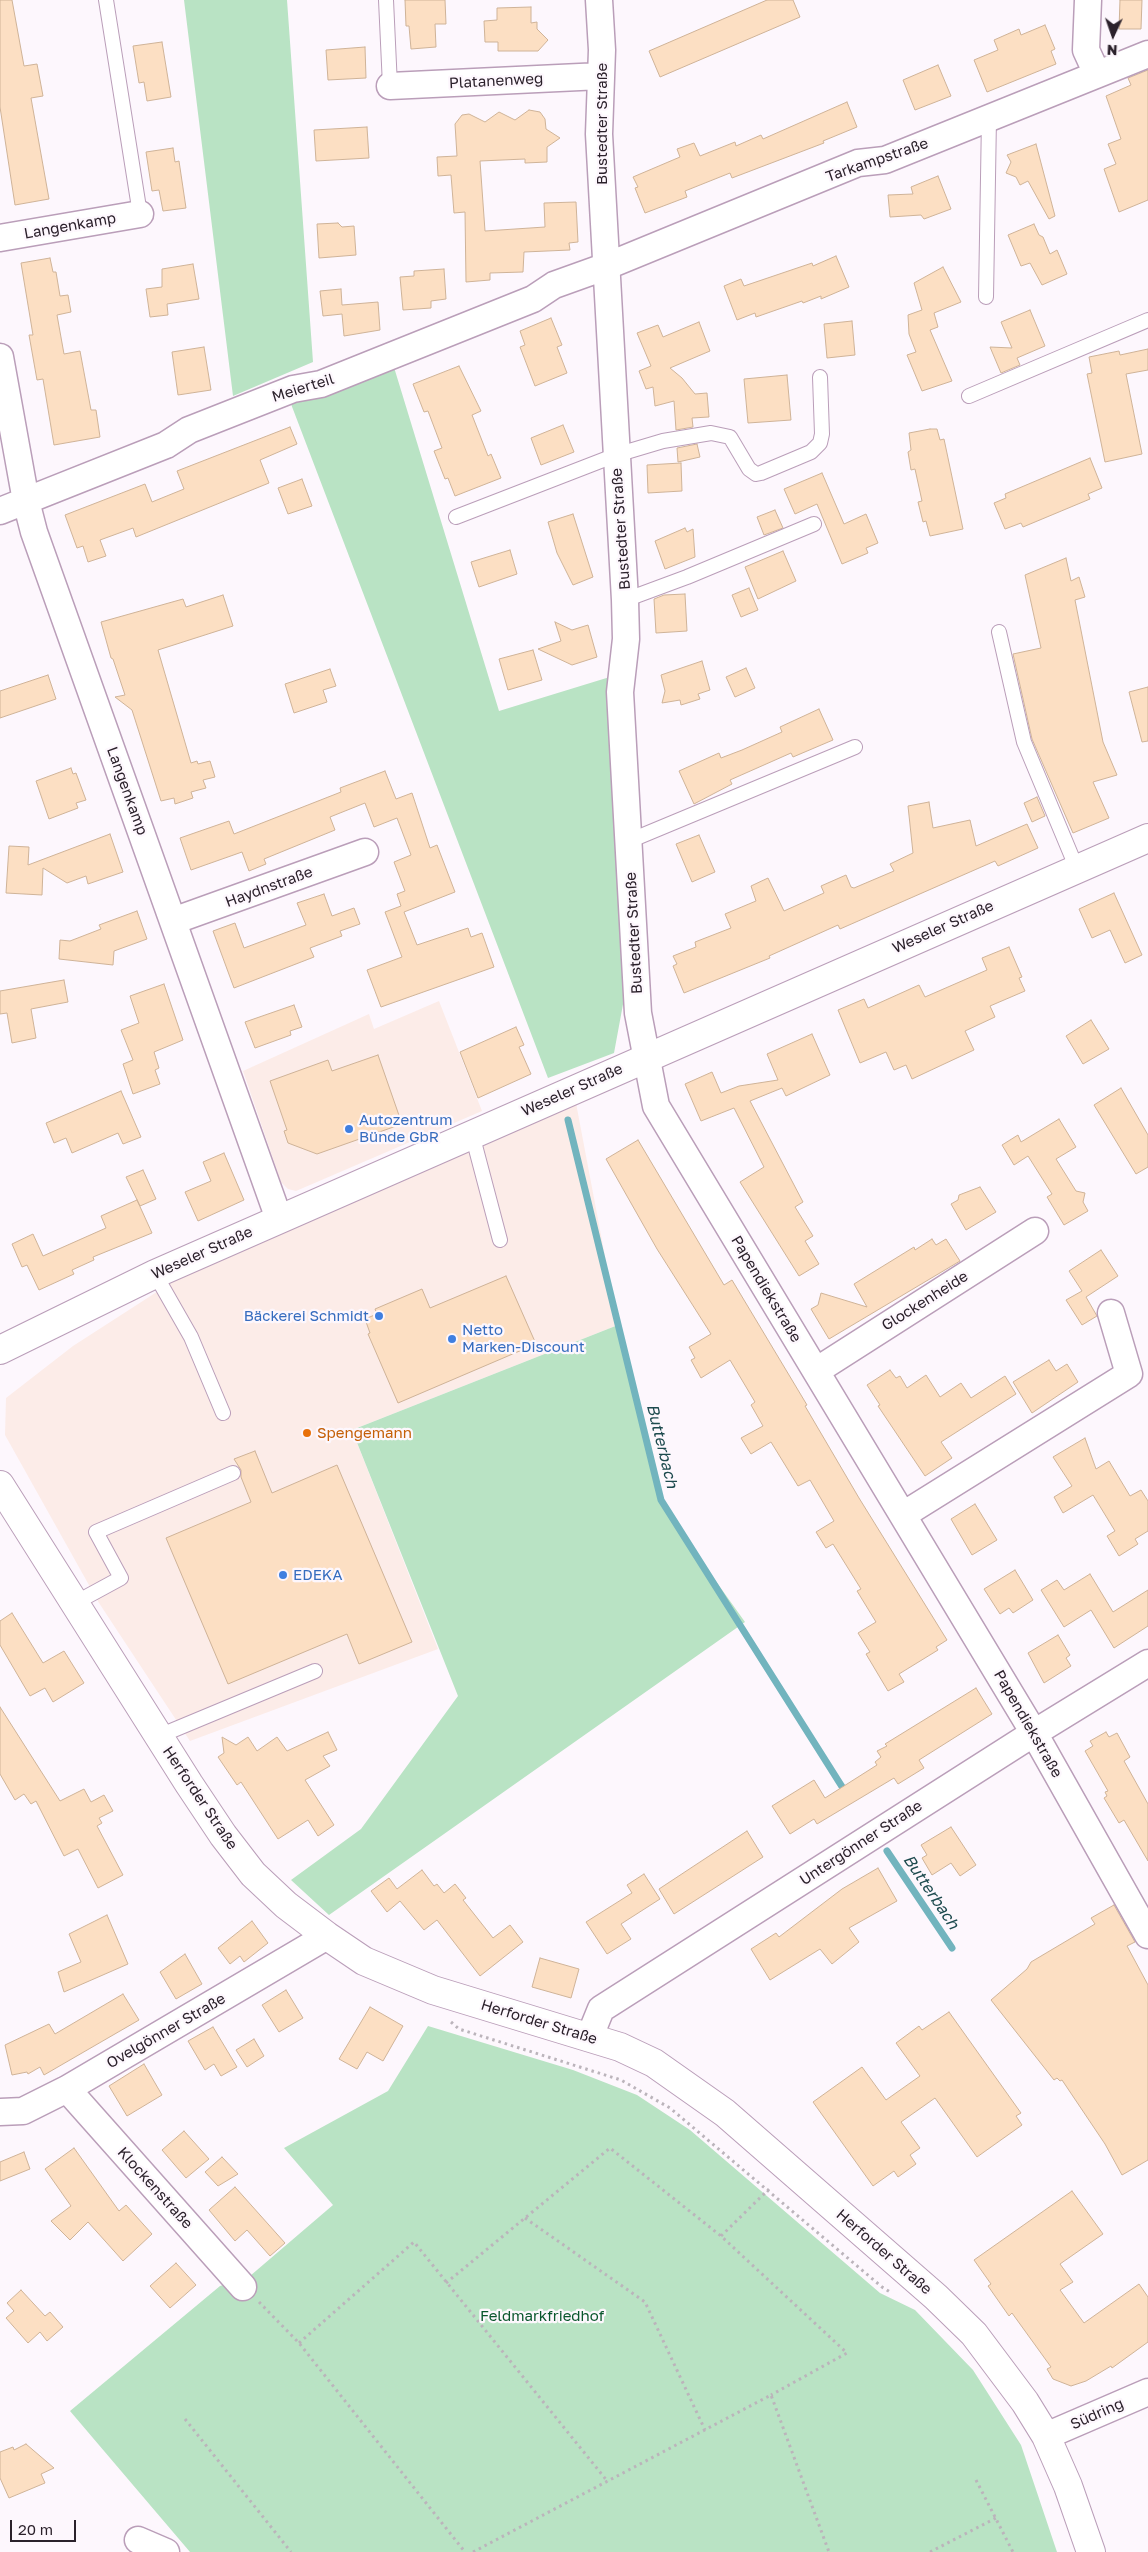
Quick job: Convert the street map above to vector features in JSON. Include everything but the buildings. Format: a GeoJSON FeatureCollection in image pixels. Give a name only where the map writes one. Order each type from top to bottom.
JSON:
{"type":"FeatureCollection","features":[{"type":"Feature","properties":{"kind":"main road","name":"Weseler Straße"},"geometry":{"type":"LineString","coordinates":[[0,1350],[155,1274],[1148,838]]}},
{"type":"Feature","properties":{"kind":"main road","name":"Herforder Straße"},"geometry":{"type":"LineString","coordinates":[[0,1486],[223,1836],[253,1874],[286,1905],[327,1936],[364,1960],[433,1990],[590,2036],[620,2047],[654,2063],[725,2113],[936,2297],[974,2334],[1016,2388],[1046,2436],[1068,2486],[1090,2552]]}},
{"type":"Feature","properties":{"kind":"street","name":"Bustedter Straße"},"geometry":{"type":"LineString","coordinates":[[599,0],[601,76],[599,134],[625,600],[626,639],[620,692],[638,1013],[646,1057]]}},
{"type":"Feature","properties":{"kind":"street"},"geometry":{"type":"LineString","coordinates":[[1088,0],[1086,50],[1097,74]]}},
{"type":"Feature","properties":{"kind":"street","name":"Tarkampstraße"},"geometry":{"type":"LineString","coordinates":[[607,266],[858,163],[885,160],[1148,54]]}},
{"type":"Feature","properties":{"kind":"street","name":"Platanenweg"},"geometry":{"type":"LineString","coordinates":[[390,86],[601,76]]}},
{"type":"Feature","properties":{"kind":"street","name":"Langenkamp"},"geometry":{"type":"LineString","coordinates":[[0,238],[140,214]]}},
{"type":"Feature","properties":{"kind":"street","name":"Meierteil"},"geometry":{"type":"LineString","coordinates":[[0,511],[166,445],[198,426],[293,389],[321,384],[533,299],[554,285],[607,266]]}},
{"type":"Feature","properties":{"kind":"street","name":"Langenkamp"},"geometry":{"type":"LineString","coordinates":[[0,357],[26,501],[34,532],[279,1219]]}},
{"type":"Feature","properties":{"kind":"street","name":"Haydnstraße"},"geometry":{"type":"LineString","coordinates":[[174,921],[365,852]]}},
{"type":"Feature","properties":{"kind":"street","name":"Papendiekstraße"},"geometry":{"type":"LineString","coordinates":[[646,1057],[656,1106],[1034,1732],[1148,1935]]}},
{"type":"Feature","properties":{"kind":"street","name":"Glockenheide"},"geometry":{"type":"LineString","coordinates":[[816,1371],[1035,1232]]}},
{"type":"Feature","properties":{"kind":"street"},"geometry":{"type":"LineString","coordinates":[[903,1515],[1129,1374],[1111,1313]]}},
{"type":"Feature","properties":{"kind":"street","name":"Untergönner Straße"},"geometry":{"type":"LineString","coordinates":[[590,2036],[601,2009],[1034,1732],[1148,1663]]}},
{"type":"Feature","properties":{"kind":"street","name":"Ovelgönner Straße"},"geometry":{"type":"LineString","coordinates":[[0,2112],[23,2111],[68,2089],[327,1936]]}},
{"type":"Feature","properties":{"kind":"street","name":"Klockenstraße"},"geometry":{"type":"LineString","coordinates":[[68,2089],[243,2286]]}},
{"type":"Feature","properties":{"kind":"street","name":"Südring"},"geometry":{"type":"LineString","coordinates":[[1046,2436],[1148,2392]]}},
{"type":"Feature","properties":{"kind":"street"},"geometry":{"type":"LineString","coordinates":[[138,2540],[166,2552]]}},
{"type":"Feature","properties":{"kind":"lane"},"geometry":{"type":"LineString","coordinates":[[106,0],[140,214]]}},
{"type":"Feature","properties":{"kind":"lane"},"geometry":{"type":"LineString","coordinates":[[386,0],[390,86]]}},
{"type":"Feature","properties":{"kind":"lane"},"geometry":{"type":"LineString","coordinates":[[986,297],[989,118]]}},
{"type":"Feature","properties":{"kind":"lane"},"geometry":{"type":"LineString","coordinates":[[969,396],[1148,320]]}},
{"type":"Feature","properties":{"kind":"lane"},"geometry":{"type":"LineString","coordinates":[[456,517],[616,455],[663,441],[711,433],[733,439],[748,469],[756,474],[761,473],[811,452],[820,443],[822,434],[820,377]]}},
{"type":"Feature","properties":{"kind":"lane"},"geometry":{"type":"LineString","coordinates":[[625,600],[687,577],[814,524]]}},
{"type":"Feature","properties":{"kind":"lane"},"geometry":{"type":"LineString","coordinates":[[999,632],[1024,742],[1077,869]]}},
{"type":"Feature","properties":{"kind":"lane"},"geometry":{"type":"LineString","coordinates":[[629,841],[855,746]]}},
{"type":"Feature","properties":{"kind":"lane"},"geometry":{"type":"LineString","coordinates":[[472,1134],[500,1240]]}},
{"type":"Feature","properties":{"kind":"lane"},"geometry":{"type":"LineString","coordinates":[[155,1274],[191,1337],[223,1413]]}},
{"type":"Feature","properties":{"kind":"lane"},"geometry":{"type":"LineString","coordinates":[[75,1604],[121,1578],[96,1532],[233,1473]]}},
{"type":"Feature","properties":{"kind":"lane"},"geometry":{"type":"LineString","coordinates":[[159,1736],[315,1671]]}},
{"type":"Feature","properties":{"kind":"path"},"geometry":{"type":"LineString","coordinates":[[433,1990],[440,2013],[459,2029],[621,2080],[670,2108],[882,2287],[896,2295]]}},
{"type":"Feature","properties":{"kind":"path"},"geometry":{"type":"LineString","coordinates":[[446,2283],[610,2148],[722,2236],[847,2353],[474,2552]]}},
{"type":"Feature","properties":{"kind":"path"},"geometry":{"type":"LineString","coordinates":[[722,2236],[789,2169]]}},
{"type":"Feature","properties":{"kind":"path"},"geometry":{"type":"LineString","coordinates":[[525,2218],[645,2302],[705,2430]]}},
{"type":"Feature","properties":{"kind":"path"},"geometry":{"type":"LineString","coordinates":[[299,2344],[414,2242],[608,2482]]}},
{"type":"Feature","properties":{"kind":"path"},"geometry":{"type":"LineString","coordinates":[[243,2286],[299,2344],[465,2552]]}},
{"type":"Feature","properties":{"kind":"path"},"geometry":{"type":"LineString","coordinates":[[771,2395],[829,2552]]}},
{"type":"Feature","properties":{"kind":"path"},"geometry":{"type":"LineString","coordinates":[[185,2419],[292,2552]]}},
{"type":"Feature","properties":{"kind":"path"},"geometry":{"type":"LineString","coordinates":[[976,2480],[1013,2552]]}},
{"type":"Feature","properties":{"kind":"path"},"geometry":{"type":"LineString","coordinates":[[930,2552],[996,2518]]}},
{"type":"Feature","properties":{"kind":"shaded area"},"geometry":{"type":"Polygon","coordinates":[[[439,1001],[482,1111],[296,1191],[288,1189],[281,1182],[243,1071],[369,1014],[374,1029],[439,1001]]]}},
{"type":"Feature","properties":{"kind":"shaded area"},"geometry":{"type":"Polygon","coordinates":[[[576,1103],[618,1325],[352,1430],[438,1649],[190,1741],[99,1603],[5,1435],[6,1398],[73,1346],[180,1277],[576,1103]]]}},
{"type":"Feature","properties":{"kind":"green space"},"geometry":{"type":"Polygon","coordinates":[[[184,0],[287,0],[313,362],[233,396],[184,0]]]}},
{"type":"Feature","properties":{"kind":"green space"},"geometry":{"type":"Polygon","coordinates":[[[393,364],[499,711],[613,676],[626,988],[614,1053],[548,1078],[291,404],[393,364]]]}},
{"type":"Feature","properties":{"kind":"green space"},"geometry":{"type":"Polygon","coordinates":[[[618,1325],[660,1503],[745,1622],[329,1915],[291,1880],[361,1829],[458,1696],[352,1430],[618,1325]]]}},
{"type":"Feature","properties":{"kind":"green space","name":"Feldmarkfriedhof"},"geometry":{"type":"Polygon","coordinates":[[[428,2026],[573,2070],[637,2095],[690,2130],[880,2293],[915,2310],[973,2370],[1021,2445],[1057,2552],[190,2552],[70,2411],[220,2286],[250,2276],[333,2205],[284,2148],[388,2091],[428,2026]]]}},
{"type":"Feature","properties":{"kind":"waterway","name":"Butterbach"},"geometry":{"type":"LineString","coordinates":[[568,1120],[661,1500],[846,1793]]}},
{"type":"Feature","properties":{"kind":"waterway","name":"Butterbach"},"geometry":{"type":"LineString","coordinates":[[887,1851],[952,1948]]}},
{"type":"Feature","properties":{"kind":"place","name":"Autozentrum Bünde GbR"},"geometry":{"type":"Point","coordinates":[349,1129]}},
{"type":"Feature","properties":{"kind":"place","name":"Bäckerei Schmidt"},"geometry":{"type":"Point","coordinates":[379,1316]}},
{"type":"Feature","properties":{"kind":"place","name":"Netto Marken-Discount"},"geometry":{"type":"Point","coordinates":[452,1339]}},
{"type":"Feature","properties":{"kind":"place","name":"Spengemann"},"geometry":{"type":"Point","coordinates":[307,1433]}},
{"type":"Feature","properties":{"kind":"place","name":"EDEKA"},"geometry":{"type":"Point","coordinates":[283,1575]}}]}
